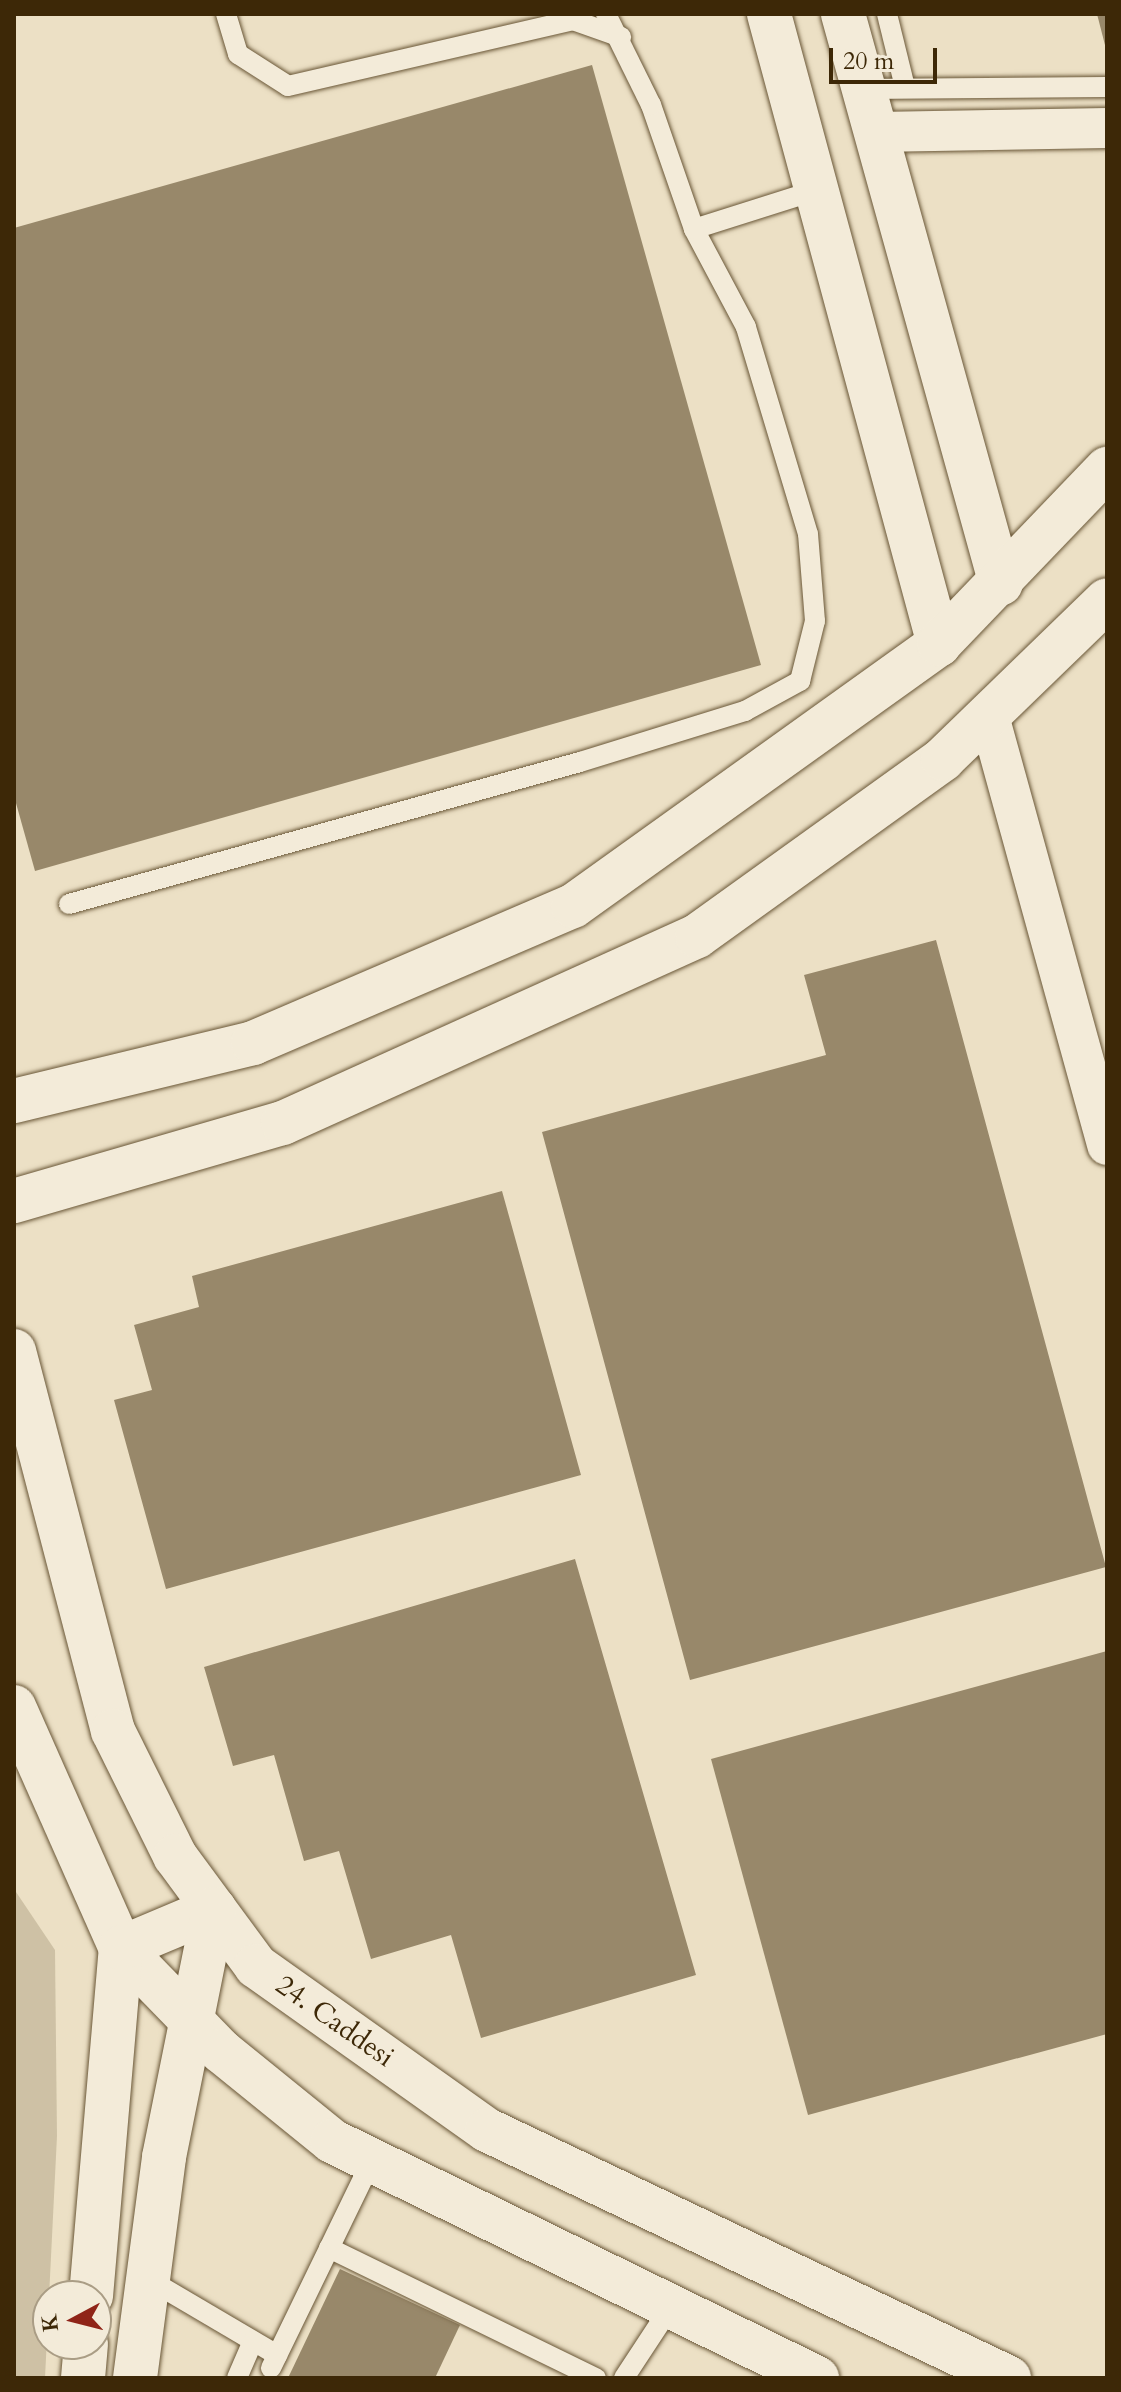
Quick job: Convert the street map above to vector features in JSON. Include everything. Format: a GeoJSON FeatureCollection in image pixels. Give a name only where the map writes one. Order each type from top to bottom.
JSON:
{"type":"FeatureCollection","features":[{"type":"Feature","properties":{"kind":"street"},"geometry":{"type":"LineString","coordinates":[[769,14],[939,644]]}},
{"type":"Feature","properties":{"kind":"street"},"geometry":{"type":"LineString","coordinates":[[843,14],[884,86],[876,132],[1001,584]]}},
{"type":"Feature","properties":{"kind":"street"},"geometry":{"type":"LineString","coordinates":[[876,132],[1107,128]]}},
{"type":"Feature","properties":{"kind":"street"},"geometry":{"type":"LineString","coordinates":[[14,1101],[253,1043],[573,906],[939,644],[1001,584],[1107,469]]}},
{"type":"Feature","properties":{"kind":"street"},"geometry":{"type":"LineString","coordinates":[[14,1201],[283,1123],[697,936],[943,759],[1107,600]]}},
{"type":"Feature","properties":{"kind":"street"},"geometry":{"type":"LineString","coordinates":[[989,716],[1107,1145]]}},
{"type":"Feature","properties":{"kind":"street","name":"24. Caddesi"},"geometry":{"type":"LineString","coordinates":[[14,1351],[113,1731],[175,1856],[256,1966],[487,2130],[1009,2378]]}},
{"type":"Feature","properties":{"kind":"street"},"geometry":{"type":"LineString","coordinates":[[14,1707],[121,1948],[194,2022],[332,2141],[817,2378]]}},
{"type":"Feature","properties":{"kind":"street"},"geometry":{"type":"LineString","coordinates":[[121,1948],[214,1909]]}},
{"type":"Feature","properties":{"kind":"street"},"geometry":{"type":"LineString","coordinates":[[135,2378],[164,2157],[194,2022],[214,1909]]}},
{"type":"Feature","properties":{"kind":"street"},"geometry":{"type":"LineString","coordinates":[[92,2280],[121,1948]]}},
{"type":"Feature","properties":{"kind":"lane"},"geometry":{"type":"LineString","coordinates":[[226,14],[238,54],[288,86],[573,20],[621,37]]}},
{"type":"Feature","properties":{"kind":"lane"},"geometry":{"type":"LineString","coordinates":[[69,904],[580,762],[745,711],[800,681],[815,621],[808,534],[746,327],[694,229],[621,37],[606,14]]}},
{"type":"Feature","properties":{"kind":"lane"},"geometry":{"type":"LineString","coordinates":[[887,14],[884,86],[1107,87]]}},
{"type":"Feature","properties":{"kind":"lane"},"geometry":{"type":"LineString","coordinates":[[694,229],[817,190]]}},
{"type":"Feature","properties":{"kind":"lane"},"geometry":{"type":"LineString","coordinates":[[148,2279],[253,2341],[274,2362],[371,2162]]}},
{"type":"Feature","properties":{"kind":"lane"},"geometry":{"type":"LineString","coordinates":[[329,2248],[596,2378]]}},
{"type":"Feature","properties":{"kind":"lane"},"geometry":{"type":"LineString","coordinates":[[624,2378],[670,2308]]}},
{"type":"Feature","properties":{"kind":"lane"},"geometry":{"type":"LineString","coordinates":[[237,2378],[253,2341]]}},
{"type":"Feature","properties":{"kind":"shaded area"},"geometry":{"type":"Polygon","coordinates":[[[14,1889],[55,1950],[57,2136],[50,2280],[32,2280],[32,2360],[46,2360],[45,2378],[14,2378],[14,1889]]]}},
{"type":"Feature","properties":{"kind":"building"},"geometry":{"type":"Polygon","coordinates":[[[1097,14],[1107,14],[1107,49],[1106,49],[1097,14]]]}},
{"type":"Feature","properties":{"kind":"building"},"geometry":{"type":"Polygon","coordinates":[[[592,65],[761,665],[35,871],[14,796],[14,228],[592,65]]]}},
{"type":"Feature","properties":{"kind":"building"},"geometry":{"type":"Polygon","coordinates":[[[936,940],[1106,1567],[690,1680],[542,1132],[826,1055],[804,975],[936,940]]]}},
{"type":"Feature","properties":{"kind":"building"},"geometry":{"type":"Polygon","coordinates":[[[502,1191],[581,1475],[166,1589],[114,1400],[152,1390],[134,1325],[199,1307],[192,1276],[502,1191]]]}},
{"type":"Feature","properties":{"kind":"building"},"geometry":{"type":"Polygon","coordinates":[[[575,1559],[696,1975],[481,2038],[451,1935],[371,1959],[339,1851],[304,1861],[274,1755],[233,1766],[204,1667],[575,1559]]]}},
{"type":"Feature","properties":{"kind":"building"},"geometry":{"type":"Polygon","coordinates":[[[1107,1651],[1107,2034],[808,2115],[711,1759],[1107,1651]]]}},
{"type":"Feature","properties":{"kind":"building"},"geometry":{"type":"Polygon","coordinates":[[[340,2269],[460,2325],[435,2378],[288,2378],[340,2269]]]}}]}
